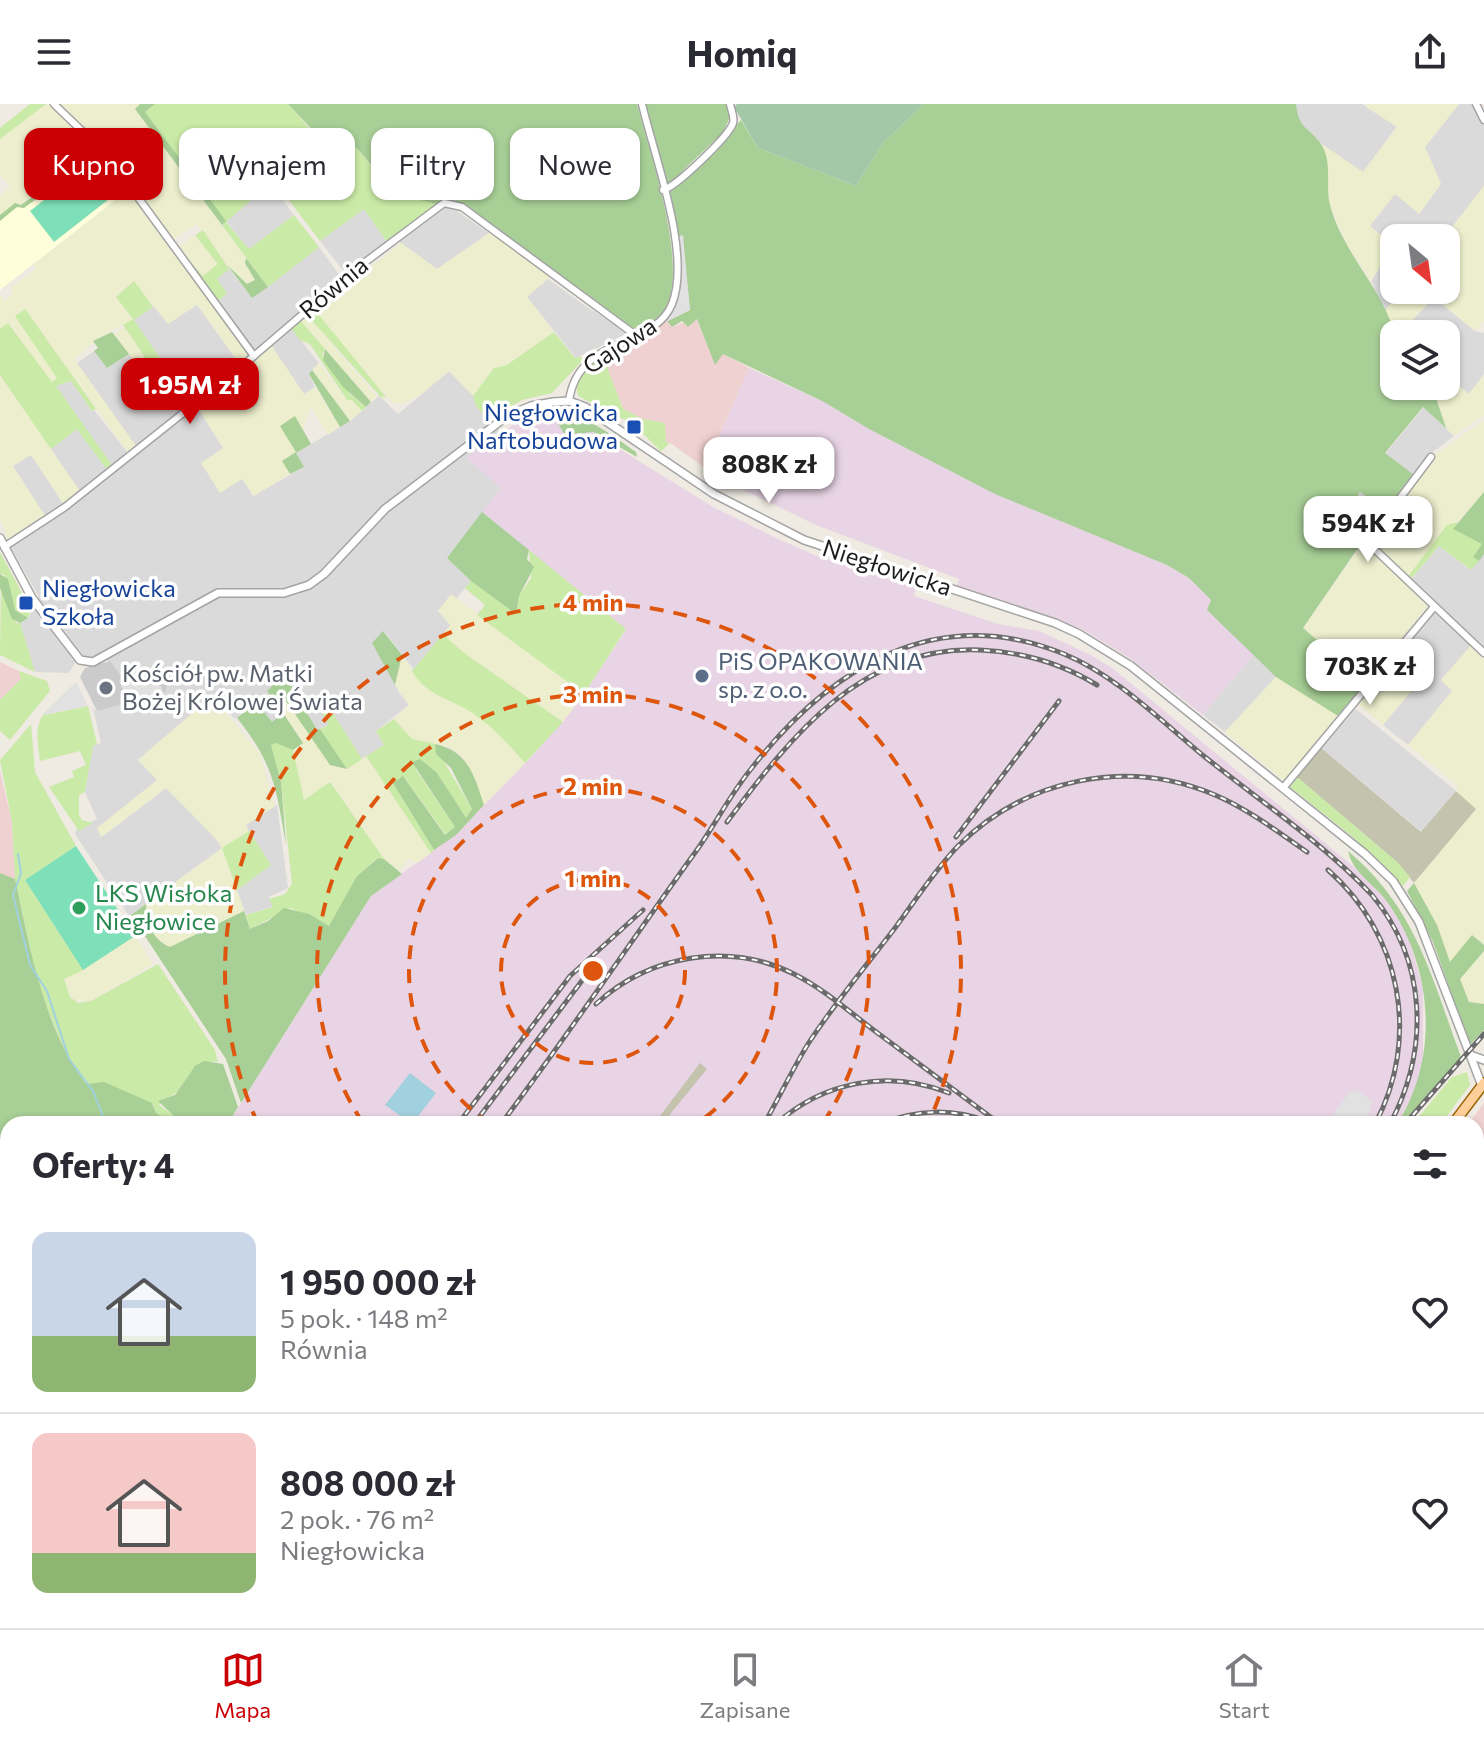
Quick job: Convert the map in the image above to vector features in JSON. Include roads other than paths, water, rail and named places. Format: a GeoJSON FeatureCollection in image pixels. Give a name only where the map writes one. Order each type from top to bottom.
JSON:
{"type":"FeatureCollection","features":[{"type":"Feature","properties":{"kind":"main road"},"geometry":{"type":"LineString","coordinates":[[1459,1116],[1483,1084]]}},
{"type":"Feature","properties":{"kind":"street"},"geometry":{"type":"LineString","coordinates":[[54,104],[107,155],[254,356]]}},
{"type":"Feature","properties":{"kind":"street","name":"Gajowa"},"geometry":{"type":"LineString","coordinates":[[569,401],[572,380],[582,366],[663,318],[675,294],[676,256],[642,104]]}},
{"type":"Feature","properties":{"kind":"street"},"geometry":{"type":"LineString","coordinates":[[663,190],[672,187],[699,162],[731,127],[730,104]]}},
{"type":"Feature","properties":{"kind":"street"},"geometry":{"type":"LineString","coordinates":[[1476,104],[1484,120]]}},
{"type":"Feature","properties":{"kind":"street","name":"Równia"},"geometry":{"type":"LineString","coordinates":[[4,547],[65,507],[254,356],[352,272],[435,208],[448,203],[462,207],[634,334]]}},
{"type":"Feature","properties":{"kind":"street"},"geometry":{"type":"LineString","coordinates":[[0,538],[32,598],[68,647],[80,660],[93,662],[218,593],[284,593],[314,582],[385,509],[498,423],[531,406],[569,401]]}},
{"type":"Feature","properties":{"kind":"street","name":"Niegłowicka"},"geometry":{"type":"LineString","coordinates":[[569,401],[603,417],[714,494],[804,540],[1079,634],[1131,666],[1365,854],[1406,900],[1430,946],[1483,1084]]}},
{"type":"Feature","properties":{"kind":"street"},"geometry":{"type":"LineString","coordinates":[[1431,457],[1367,542],[1484,653]]}},
{"type":"Feature","properties":{"kind":"street"},"geometry":{"type":"LineString","coordinates":[[1283,788],[1434,607]]}},
{"type":"Feature","properties":{"kind":"street"},"geometry":{"type":"LineString","coordinates":[[1470,1055],[1484,1060]]}},
{"type":"Feature","properties":{"kind":"water"},"geometry":{"type":"Polygon","coordinates":[[[410,1073],[436,1093],[418,1116],[401,1116],[385,1105],[410,1073]]]}},
{"type":"Feature","properties":{"kind":"waterway"},"geometry":{"type":"LineString","coordinates":[[18,854],[21,873],[13,895],[30,965],[47,991],[69,1059],[93,1091],[103,1116]]}},
{"type":"Feature","properties":{"kind":"railway"},"geometry":{"type":"LineString","coordinates":[[507,1116],[701,844],[743,779],[782,733],[815,701],[850,675],[888,654],[929,641],[972,636],[1017,640],[1064,654],[1102,674],[1312,840],[1372,895],[1404,948],[1417,1006],[1412,1066],[1394,1116]]}},
{"type":"Feature","properties":{"kind":"railway"},"geometry":{"type":"LineString","coordinates":[[727,822],[804,728],[833,702],[865,680],[900,663],[938,652],[996,651],[1055,665],[1097,685]]}},
{"type":"Feature","properties":{"kind":"railway"},"geometry":{"type":"LineString","coordinates":[[956,837],[1059,701]]}},
{"type":"Feature","properties":{"kind":"railway"},"geometry":{"type":"LineString","coordinates":[[768,1116],[818,1029],[933,876],[958,846],[1014,804],[1046,790],[1079,781],[1113,777],[1147,778],[1181,784],[1215,795],[1262,821],[1307,852]]}},
{"type":"Feature","properties":{"kind":"railway"},"geometry":{"type":"LineString","coordinates":[[1328,870],[1353,896],[1373,925],[1387,956],[1396,989],[1400,1023],[1397,1057],[1389,1091],[1378,1116]]}},
{"type":"Feature","properties":{"kind":"railway"},"geometry":{"type":"LineString","coordinates":[[464,1116],[570,976],[643,910]]}},
{"type":"Feature","properties":{"kind":"railway"},"geometry":{"type":"LineString","coordinates":[[596,1004],[640,974],[690,958],[717,956],[769,964],[806,980],[829,995],[989,1116]]}},
{"type":"Feature","properties":{"kind":"railway"},"geometry":{"type":"LineString","coordinates":[[480,1116],[590,970]]}},
{"type":"Feature","properties":{"kind":"railway"},"geometry":{"type":"LineString","coordinates":[[1412,1116],[1484,1034]]}},
{"type":"Feature","properties":{"kind":"railway"},"geometry":{"type":"LineString","coordinates":[[786,1116],[815,1098],[858,1083],[903,1082],[949,1093]]}},
{"type":"Feature","properties":{"kind":"railway"},"geometry":{"type":"LineString","coordinates":[[904,1116],[935,1112],[971,1116]]}},
{"type":"Feature","properties":{"kind":"place","name":"Niegłowicka Naftobudowa"},"geometry":{"type":"Point","coordinates":[634,427]}},
{"type":"Feature","properties":{"kind":"place","name":"Niegłowicka Szkoła"},"geometry":{"type":"Point","coordinates":[26,603]}},
{"type":"Feature","properties":{"kind":"place","name":"PiS OPAKOWANIA sp. z o.o."},"geometry":{"type":"Point","coordinates":[702,676]}},
{"type":"Feature","properties":{"kind":"place","name":"Kościół pw. Matki Bożej Królowej Świata"},"geometry":{"type":"Point","coordinates":[106,688]}},
{"type":"Feature","properties":{"kind":"place","name":"LKS Wisłoka Niegłowice"},"geometry":{"type":"Point","coordinates":[79,908]}}]}
